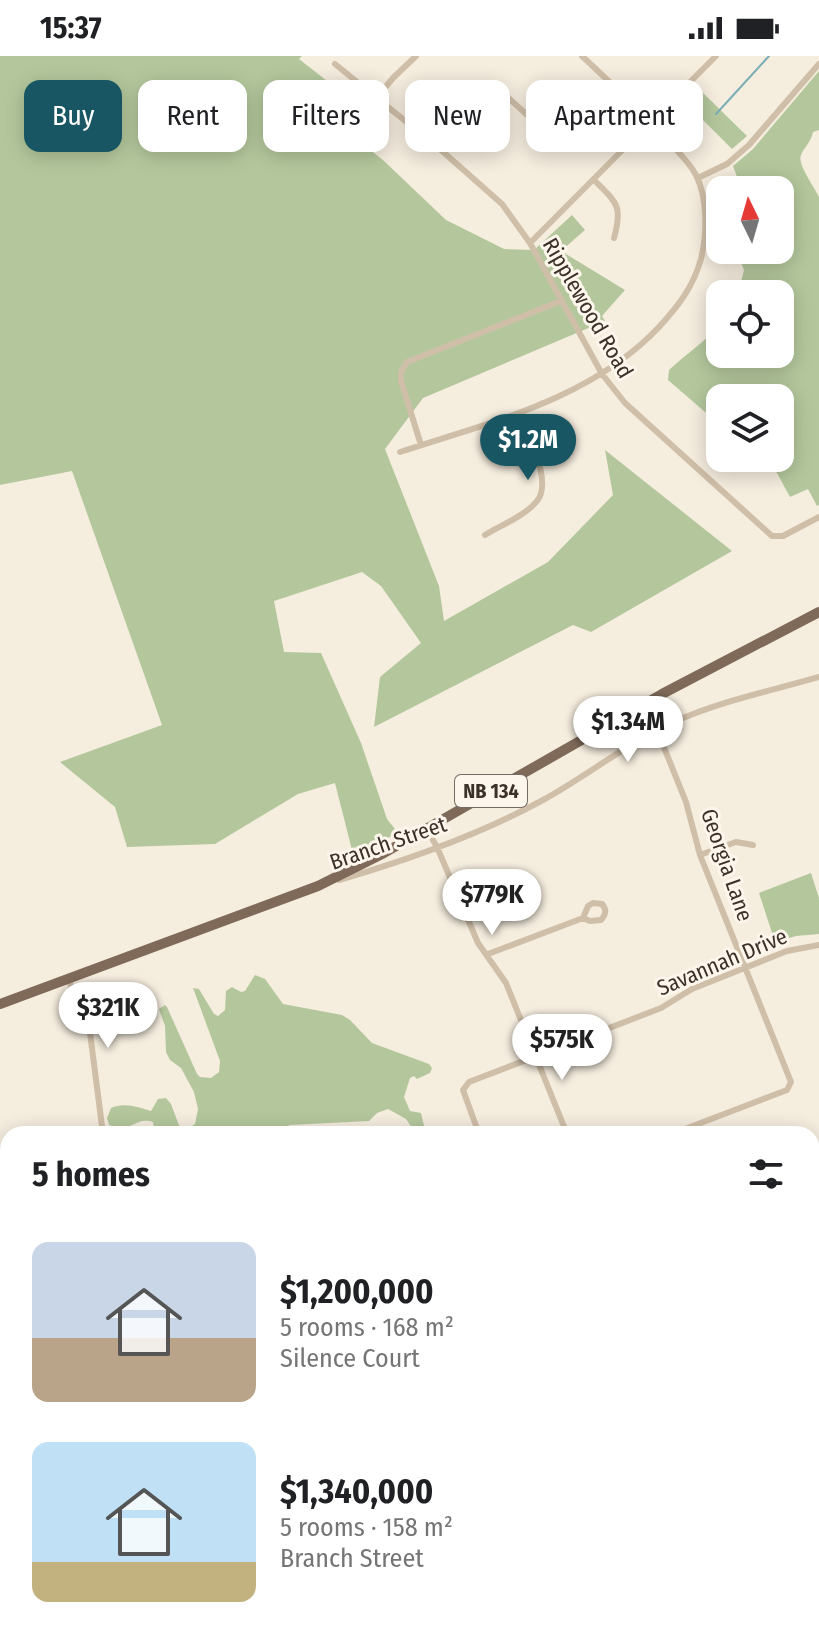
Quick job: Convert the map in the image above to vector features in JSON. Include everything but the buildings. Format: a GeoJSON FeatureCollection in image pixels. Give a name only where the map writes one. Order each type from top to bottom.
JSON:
{"type":"FeatureCollection","features":[{"type":"Feature","properties":{"kind":"main road","name":"NB 134"},"geometry":{"type":"LineString","coordinates":[[0,1004],[318,886],[384,853],[662,694],[819,612]]}},
{"type":"Feature","properties":{"kind":"street"},"geometry":{"type":"LineString","coordinates":[[389,84],[416,56]]}},
{"type":"Feature","properties":{"kind":"street"},"geometry":{"type":"LineString","coordinates":[[582,56],[607,80]]}},
{"type":"Feature","properties":{"kind":"street"},"geometry":{"type":"LineString","coordinates":[[693,80],[716,56]]}},
{"type":"Feature","properties":{"kind":"street","name":"Ripplewood Road"},"geometry":{"type":"LineString","coordinates":[[335,64],[353,80]]}},
{"type":"Feature","properties":{"kind":"street"},"geometry":{"type":"LineString","coordinates":[[698,178],[727,164],[749,145],[819,64]]}},
{"type":"Feature","properties":{"kind":"street"},"geometry":{"type":"LineString","coordinates":[[510,99],[526,114]]}},
{"type":"Feature","properties":{"kind":"street","name":"Ripplewood Road"},"geometry":{"type":"LineString","coordinates":[[389,110],[405,122]]}},
{"type":"Feature","properties":{"kind":"street","name":"Ripplewood Road"},"geometry":{"type":"LineString","coordinates":[[443,152],[502,204],[530,243],[602,374],[625,403],[772,536],[783,536],[819,517]]}},
{"type":"Feature","properties":{"kind":"street"},"geometry":{"type":"LineString","coordinates":[[530,243],[623,152]]}},
{"type":"Feature","properties":{"kind":"street"},"geometry":{"type":"LineString","coordinates":[[400,452],[520,413],[602,374],[650,336],[684,299],[705,243],[704,211],[698,178],[676,152]]}},
{"type":"Feature","properties":{"kind":"street"},"geometry":{"type":"LineString","coordinates":[[595,181],[615,202],[621,215],[614,238]]}},
{"type":"Feature","properties":{"kind":"street"},"geometry":{"type":"LineString","coordinates":[[421,445],[401,381],[401,372],[407,362],[561,301]]}},
{"type":"Feature","properties":{"kind":"street"},"geometry":{"type":"LineString","coordinates":[[485,535],[527,510],[539,499],[544,480],[520,413]]}},
{"type":"Feature","properties":{"kind":"street","name":"Branch Street"},"geometry":{"type":"LineString","coordinates":[[318,886],[437,847],[543,800],[657,730],[708,709],[819,677]]}},
{"type":"Feature","properties":{"kind":"street","name":"Georgia Lane"},"geometry":{"type":"LineString","coordinates":[[657,730],[686,802],[700,855],[790,1077],[787,1090],[693,1126]]}},
{"type":"Feature","properties":{"kind":"street"},"geometry":{"type":"LineString","coordinates":[[426,828],[478,943],[506,983],[564,1126]]}},
{"type":"Feature","properties":{"kind":"street"},"geometry":{"type":"LineString","coordinates":[[700,855],[736,842],[753,845]]}},
{"type":"Feature","properties":{"kind":"street"},"geometry":{"type":"LineString","coordinates":[[488,954],[583,918]]}},
{"type":"Feature","properties":{"kind":"street","name":"Savannah Drive"},"geometry":{"type":"LineString","coordinates":[[476,1126],[463,1090],[465,1084],[661,1008],[692,989],[787,951],[819,945]]}},
{"type":"Feature","properties":{"kind":"street"},"geometry":{"type":"LineString","coordinates":[[68,978],[89,1025],[102,1126]]}},
{"type":"Feature","properties":{"kind":"street"},"geometry":{"type":"LineString","coordinates":[[0,1370],[0,1383]]}},
{"type":"Feature","properties":{"kind":"green space"},"geometry":{"type":"Polygon","coordinates":[[[0,56],[302,56],[299,59],[326,80],[263,80],[263,152],[373,152],[446,220],[504,249],[534,250],[572,215],[585,230],[561,251],[625,290],[602,316],[605,321],[423,398],[385,449],[439,586],[444,621],[548,562],[613,495],[605,450],[732,551],[591,632],[573,625],[374,727],[380,677],[421,643],[381,586],[362,572],[274,601],[284,652],[321,653],[361,743],[387,819],[398,833],[353,854],[335,783],[298,794],[215,844],[127,847],[115,807],[60,762],[162,725],[72,471],[0,485],[0,56]]]}},
{"type":"Feature","properties":{"kind":"green space"},"geometry":{"type":"Polygon","coordinates":[[[819,71],[819,130],[813,132],[800,159],[819,197],[817,506],[808,489],[790,497],[776,472],[794,472],[794,384],[706,384],[706,413],[668,380],[669,370],[706,339],[706,368],[794,368],[794,280],[742,280],[744,270],[742,264],[794,264],[794,176],[737,176],[733,166],[753,149],[819,71]]]}},
{"type":"Feature","properties":{"kind":"green space"},"geometry":{"type":"Polygon","coordinates":[[[703,93],[747,136],[732,149],[703,120],[703,93]]]}},
{"type":"Feature","properties":{"kind":"green space"},"geometry":{"type":"Polygon","coordinates":[[[811,873],[819,898],[819,934],[775,942],[759,893],[811,873]]]}},
{"type":"Feature","properties":{"kind":"green space"},"geometry":{"type":"Polygon","coordinates":[[[255,975],[265,979],[283,1004],[342,1015],[372,1043],[429,1064],[432,1068],[430,1073],[417,1079],[414,1076],[410,1078],[404,1097],[410,1111],[421,1113],[424,1126],[411,1126],[406,1119],[388,1109],[377,1113],[369,1121],[288,1126],[192,1126],[198,1109],[194,1092],[181,1068],[170,1060],[166,1052],[165,1026],[159,1009],[165,1005],[167,1007],[197,1074],[211,1078],[219,1072],[220,1061],[193,988],[199,989],[218,1016],[225,1010],[226,991],[232,987],[245,991],[255,975]]]}},
{"type":"Feature","properties":{"kind":"green space"},"geometry":{"type":"Polygon","coordinates":[[[166,1098],[179,1126],[154,1126],[153,1122],[142,1121],[128,1126],[113,1126],[109,1125],[107,1118],[111,1108],[116,1106],[126,1105],[151,1111],[158,1099],[166,1098]]]}},
{"type":"Feature","properties":{"kind":"waterway"},"geometry":{"type":"LineString","coordinates":[[716,114],[769,56]]}}]}
